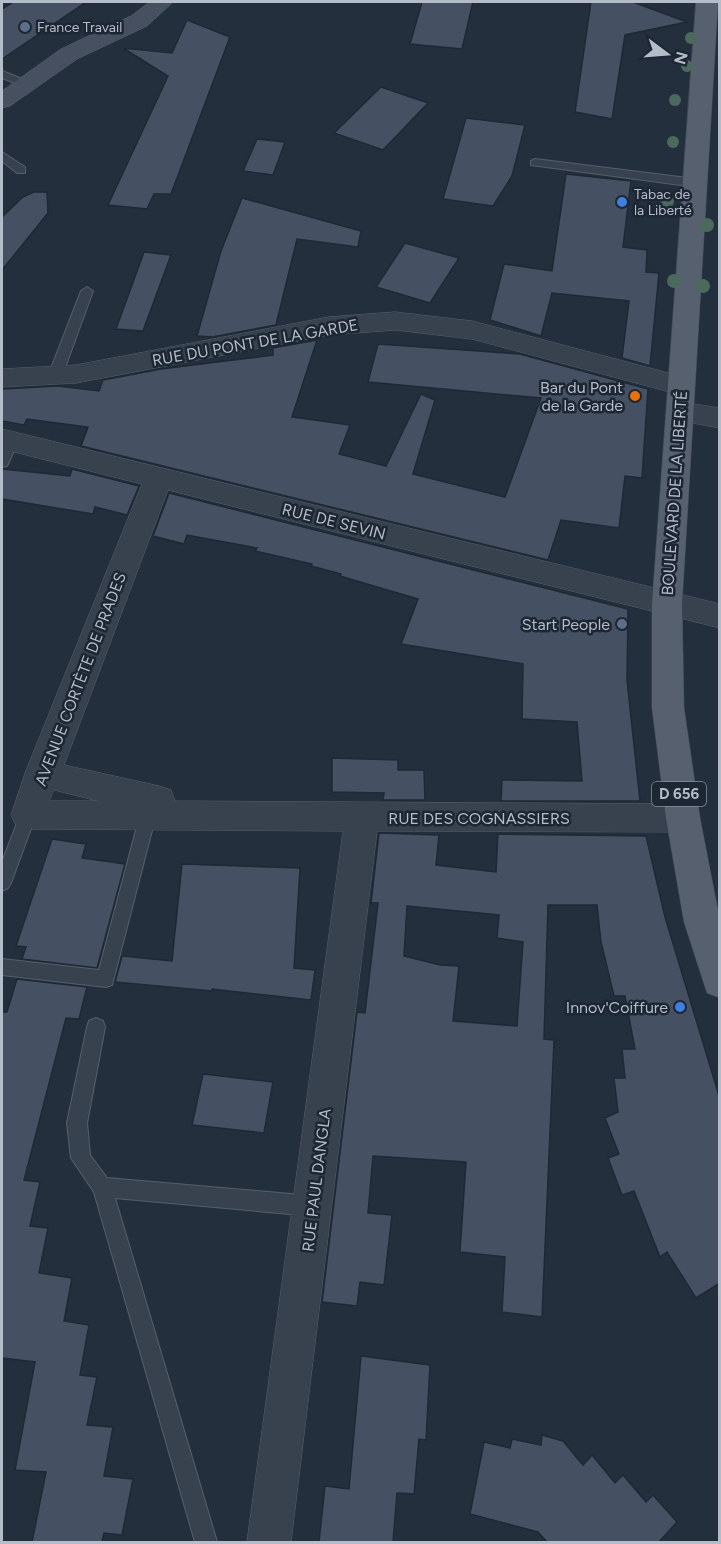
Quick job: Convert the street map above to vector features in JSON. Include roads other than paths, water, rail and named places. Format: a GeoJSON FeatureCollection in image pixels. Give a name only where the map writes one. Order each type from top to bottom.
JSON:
{"type":"FeatureCollection","features":[{"type":"Feature","properties":{"kind":"main road","name":"BOULEVARD DE LA LIBERTÉ"},"geometry":{"type":"LineString","coordinates":[[707,2],[713,27],[696,183],[667,604],[668,708],[682,819],[702,922],[720,981]]}},
{"type":"Feature","properties":{"kind":"street"},"geometry":{"type":"LineString","coordinates":[[2,104],[26,84],[82,47],[139,21],[162,2]]}},
{"type":"Feature","properties":{"kind":"street","name":"RUE DU PONT DE LA GARDE"},"geometry":{"type":"LineString","coordinates":[[2,378],[76,374],[329,326],[395,321],[472,330],[681,399],[720,418]]}},
{"type":"Feature","properties":{"kind":"street","name":"RUE DE SEVIN"},"geometry":{"type":"LineString","coordinates":[[5,448],[159,477],[720,616]]}},
{"type":"Feature","properties":{"kind":"street","name":"AVENUE CORTÈTE DE PRADES"},"geometry":{"type":"LineString","coordinates":[[28,815],[42,773],[159,477]]}},
{"type":"Feature","properties":{"kind":"street"},"geometry":{"type":"LineString","coordinates":[[42,773],[126,794],[276,818]]}},
{"type":"Feature","properties":{"kind":"street"},"geometry":{"type":"LineString","coordinates":[[28,815],[276,818]]}},
{"type":"Feature","properties":{"kind":"street","name":"RUE DES COGNASSIERS"},"geometry":{"type":"LineString","coordinates":[[276,818],[682,819]]}},
{"type":"Feature","properties":{"kind":"street","name":"RUE PAUL DANGLA"},"geometry":{"type":"LineString","coordinates":[[269,1542],[362,818]]}},
{"type":"Feature","properties":{"kind":"lane"},"geometry":{"type":"LineString","coordinates":[[2,74],[26,84]]}},
{"type":"Feature","properties":{"kind":"lane"},"geometry":{"type":"LineString","coordinates":[[2,156],[21,170],[2,165]]}},
{"type":"Feature","properties":{"kind":"lane"},"geometry":{"type":"LineString","coordinates":[[534,163],[696,183]]}},
{"type":"Feature","properties":{"kind":"lane"},"geometry":{"type":"LineString","coordinates":[[55,376],[87,291]]}},
{"type":"Feature","properties":{"kind":"lane","name":"AVENUE CORTÈTE DE PRADES"},"geometry":{"type":"LineString","coordinates":[[2,883],[28,815]]}},
{"type":"Feature","properties":{"kind":"lane"},"geometry":{"type":"LineString","coordinates":[[2,967],[106,979],[148,815]]}},
{"type":"Feature","properties":{"kind":"lane"},"geometry":{"type":"LineString","coordinates":[[96,1027],[77,1123],[81,1158],[102,1187],[206,1542]]}},
{"type":"Feature","properties":{"kind":"lane"},"geometry":{"type":"LineString","coordinates":[[102,1187],[313,1206]]}},
{"type":"Feature","properties":{"kind":"place","name":"France Travail"},"geometry":{"type":"Point","coordinates":[25,27]}},
{"type":"Feature","properties":{"kind":"place","name":"Tabac de la Liberté"},"geometry":{"type":"Point","coordinates":[622,202]}},
{"type":"Feature","properties":{"kind":"place","name":"Bar du Pont de la Garde"},"geometry":{"type":"Point","coordinates":[635,396]}},
{"type":"Feature","properties":{"kind":"place","name":"Start People"},"geometry":{"type":"Point","coordinates":[622,624]}},
{"type":"Feature","properties":{"kind":"place","name":"Innov'Coiffure"},"geometry":{"type":"Point","coordinates":[680,1007]}}]}
